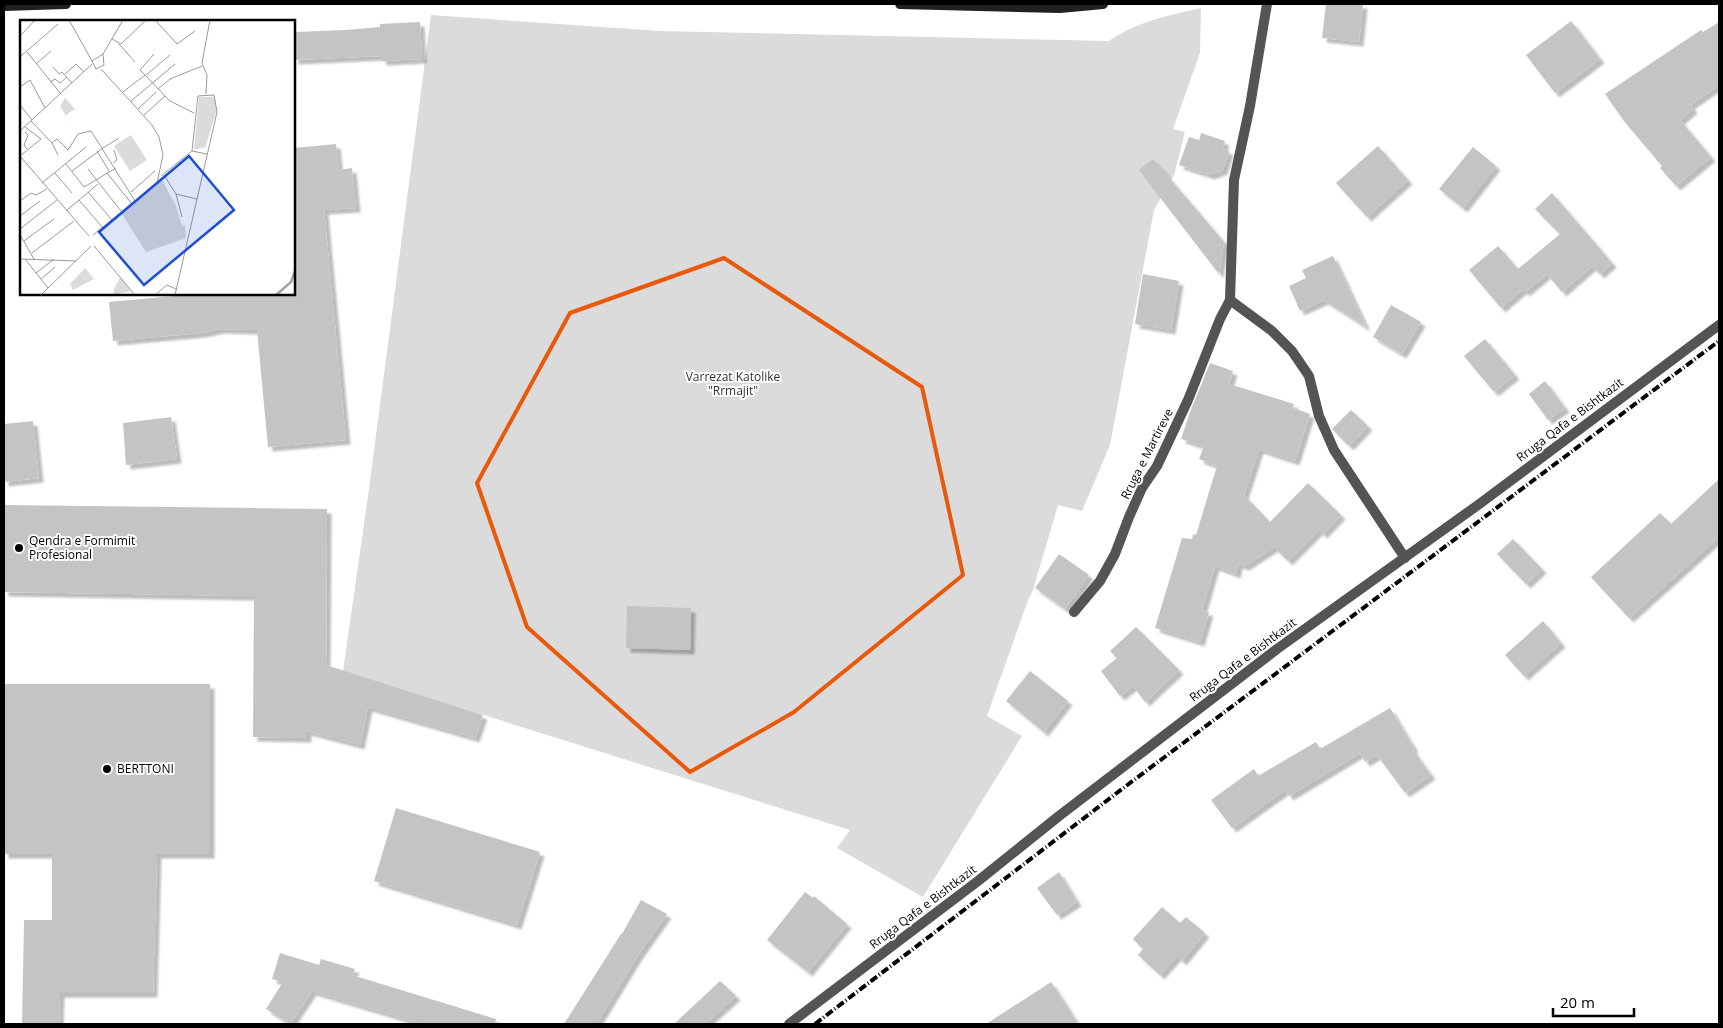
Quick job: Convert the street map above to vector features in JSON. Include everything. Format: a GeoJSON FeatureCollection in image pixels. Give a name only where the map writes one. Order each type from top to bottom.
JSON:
{"type":"FeatureCollection","features":[{"type":"Feature","properties":{"kind":"main road"},"geometry":{"type":"LineString","coordinates":[[4,6],[66,4]]}},
{"type":"Feature","properties":{"kind":"main road"},"geometry":{"type":"LineString","coordinates":[[900,4],[1060,8],[1103,4]]}},
{"type":"Feature","properties":{"kind":"street","name":"Rruga e Martireve"},"geometry":{"type":"LineString","coordinates":[[1074,612],[1100,581],[1115,554],[1139,495],[1157,466],[1188,400],[1220,319],[1230,300],[1234,180],[1250,106],[1267,4]]}},
{"type":"Feature","properties":{"kind":"street"},"geometry":{"type":"LineString","coordinates":[[1230,300],[1272,331],[1296,357],[1309,376],[1319,416],[1334,450],[1405,558]]}},
{"type":"Feature","properties":{"kind":"street","name":"Rruga Qafa e Bishtkazit"},"geometry":{"type":"LineString","coordinates":[[790,1024],[978,882],[1059,816],[1277,648],[1405,558],[1719,325]]}},
{"type":"Feature","properties":{"kind":"highlighted area"},"geometry":{"type":"Polygon","coordinates":[[[724,258],[922,387],[963,575],[794,712],[690,772],[527,627],[477,483],[570,313],[724,258]]]}},
{"type":"Feature","properties":{"kind":"green space","name":"Varrezat Katolike \"Rrmajit\""},"geometry":{"type":"Polygon","coordinates":[[[1201,8],[1200,53],[1173,129],[1185,132],[1174,175],[1154,210],[1110,445],[1082,511],[1058,505],[1033,590],[987,716],[1022,736],[923,897],[837,848],[850,830],[343,671],[369,489],[431,15],[660,31],[1109,41],[1119,34],[1142,24],[1201,8]]]}},
{"type":"Feature","properties":{"kind":"building"},"geometry":{"type":"Polygon","coordinates":[[[1326,4],[1363,4],[1359,42],[1322,38],[1326,4]]]}},
{"type":"Feature","properties":{"kind":"building"},"geometry":{"type":"Polygon","coordinates":[[[1571,21],[1600,59],[1555,93],[1526,55],[1571,21]]]}},
{"type":"Feature","properties":{"kind":"building"},"geometry":{"type":"Polygon","coordinates":[[[420,22],[422,59],[382,61],[381,56],[295,60],[295,32],[380,27],[380,24],[420,22]]]}},
{"type":"Feature","properties":{"kind":"building"},"geometry":{"type":"Polygon","coordinates":[[[1719,22],[1719,85],[1690,105],[1693,109],[1680,120],[1711,157],[1676,186],[1660,168],[1662,166],[1624,121],[1605,94],[1701,30],[1703,32],[1719,22]]]}},
{"type":"Feature","properties":{"kind":"building"},"geometry":{"type":"Polygon","coordinates":[[[1201,133],[1225,141],[1223,148],[1229,151],[1223,170],[1210,175],[1179,165],[1189,137],[1199,140],[1201,133]]]}},
{"type":"Feature","properties":{"kind":"building"},"geometry":{"type":"Polygon","coordinates":[[[336,144],[339,170],[352,168],[356,208],[324,210],[346,440],[268,447],[257,330],[220,329],[201,333],[113,341],[109,302],[185,295],[295,295],[295,148],[336,144]]]}},
{"type":"Feature","properties":{"kind":"building"},"geometry":{"type":"Polygon","coordinates":[[[1378,146],[1408,180],[1367,217],[1336,183],[1378,146]]]}},
{"type":"Feature","properties":{"kind":"building"},"geometry":{"type":"Polygon","coordinates":[[[1473,147],[1496,166],[1463,208],[1439,189],[1473,147]]]}},
{"type":"Feature","properties":{"kind":"building"},"geometry":{"type":"Polygon","coordinates":[[[1153,159],[1224,242],[1219,274],[1139,170],[1153,159]]]}},
{"type":"Feature","properties":{"kind":"building"},"geometry":{"type":"Polygon","coordinates":[[[1552,193],[1612,263],[1600,274],[1592,266],[1562,292],[1547,274],[1525,292],[1523,289],[1501,308],[1469,270],[1498,246],[1518,269],[1560,234],[1535,209],[1552,193]]]}},
{"type":"Feature","properties":{"kind":"building"},"geometry":{"type":"Polygon","coordinates":[[[1333,256],[1366,327],[1324,300],[1300,311],[1289,286],[1306,278],[1302,270],[1333,256]]]}},
{"type":"Feature","properties":{"kind":"building"},"geometry":{"type":"Polygon","coordinates":[[[1143,274],[1179,281],[1171,330],[1135,324],[1143,274]]]}},
{"type":"Feature","properties":{"kind":"building"},"geometry":{"type":"Polygon","coordinates":[[[1391,305],[1421,322],[1402,354],[1373,337],[1391,305]]]}},
{"type":"Feature","properties":{"kind":"building"},"geometry":{"type":"Polygon","coordinates":[[[1485,339],[1515,375],[1494,392],[1464,356],[1485,339]]]}},
{"type":"Feature","properties":{"kind":"building"},"geometry":{"type":"Polygon","coordinates":[[[1210,363],[1233,371],[1229,384],[1294,404],[1293,408],[1310,414],[1295,461],[1259,449],[1244,495],[1270,522],[1308,483],[1341,515],[1323,534],[1319,530],[1288,561],[1274,547],[1245,566],[1238,564],[1236,574],[1215,566],[1202,610],[1209,612],[1200,642],[1155,628],[1182,538],[1192,539],[1193,534],[1196,535],[1217,466],[1199,459],[1204,446],[1181,439],[1210,363]]]}},
{"type":"Feature","properties":{"kind":"building"},"geometry":{"type":"Polygon","coordinates":[[[1545,381],[1565,408],[1548,420],[1529,394],[1545,381]]]}},
{"type":"Feature","properties":{"kind":"building"},"geometry":{"type":"Polygon","coordinates":[[[1351,410],[1368,426],[1349,446],[1332,429],[1351,410]]]}},
{"type":"Feature","properties":{"kind":"building"},"geometry":{"type":"Polygon","coordinates":[[[171,417],[177,459],[126,465],[123,423],[171,417]]]}},
{"type":"Feature","properties":{"kind":"building"},"geometry":{"type":"Polygon","coordinates":[[[33,421],[39,478],[4,482],[4,424],[33,421]]]}},
{"type":"Feature","properties":{"kind":"building"},"geometry":{"type":"Polygon","coordinates":[[[1719,479],[1719,537],[1629,618],[1591,577],[1660,513],[1671,524],[1719,479]]]}},
{"type":"Feature","properties":{"kind":"building"},"geometry":{"type":"Polygon","coordinates":[[[4,505],[327,509],[326,665],[483,715],[475,738],[368,707],[360,745],[307,731],[307,738],[253,737],[254,596],[4,592],[4,505]]]}},
{"type":"Feature","properties":{"kind":"building"},"geometry":{"type":"Polygon","coordinates":[[[1513,539],[1542,569],[1526,584],[1497,554],[1513,539]]]}},
{"type":"Feature","properties":{"kind":"building"},"geometry":{"type":"Polygon","coordinates":[[[1059,554],[1089,575],[1065,609],[1035,588],[1059,554]]]}},
{"type":"Feature","properties":{"kind":"building"},"geometry":{"type":"Polygon","coordinates":[[[627,606],[691,608],[690,650],[626,648],[627,606]]]}},
{"type":"Feature","properties":{"kind":"building"},"geometry":{"type":"Polygon","coordinates":[[[1543,621],[1561,643],[1524,676],[1505,655],[1543,621]]]}},
{"type":"Feature","properties":{"kind":"building"},"geometry":{"type":"Polygon","coordinates":[[[1136,627],[1179,670],[1145,702],[1133,686],[1120,696],[1101,671],[1117,658],[1110,651],[1136,627]]]}},
{"type":"Feature","properties":{"kind":"building"},"geometry":{"type":"Polygon","coordinates":[[[1030,671],[1068,701],[1044,732],[1006,701],[1030,671]]]}},
{"type":"Feature","properties":{"kind":"building","name":"BERTTONI"},"geometry":{"type":"Polygon","coordinates":[[[4,684],[210,684],[210,854],[157,854],[153,993],[60,993],[59,1024],[22,1024],[24,920],[52,920],[52,854],[4,854],[4,684]]]}},
{"type":"Feature","properties":{"kind":"building"},"geometry":{"type":"Polygon","coordinates":[[[1390,708],[1414,748],[1412,749],[1431,775],[1405,793],[1377,755],[1365,762],[1360,753],[1289,796],[1285,790],[1232,828],[1211,800],[1254,769],[1258,776],[1316,742],[1320,749],[1390,708]]]}},
{"type":"Feature","properties":{"kind":"building"},"geometry":{"type":"Polygon","coordinates":[[[396,808],[540,852],[517,925],[374,881],[396,808]]]}},
{"type":"Feature","properties":{"kind":"building"},"geometry":{"type":"Polygon","coordinates":[[[1059,872],[1077,902],[1057,915],[1037,888],[1059,872]]]}},
{"type":"Feature","properties":{"kind":"building"},"geometry":{"type":"Polygon","coordinates":[[[805,892],[813,898],[814,896],[847,924],[808,972],[767,940],[805,892]]]}},
{"type":"Feature","properties":{"kind":"building"},"geometry":{"type":"Polygon","coordinates":[[[641,900],[667,914],[638,955],[596,1024],[564,1024],[622,934],[641,900]]]}},
{"type":"Feature","properties":{"kind":"building"},"geometry":{"type":"Polygon","coordinates":[[[1162,907],[1180,923],[1186,917],[1205,933],[1182,961],[1177,956],[1160,975],[1138,955],[1143,949],[1133,939],[1162,907]]]}},
{"type":"Feature","properties":{"kind":"building"},"geometry":{"type":"Polygon","coordinates":[[[280,953],[319,965],[321,959],[355,969],[352,975],[496,1019],[495,1024],[422,1024],[312,991],[290,1024],[266,1009],[283,982],[272,979],[280,953]]]}},
{"type":"Feature","properties":{"kind":"building"},"geometry":{"type":"Polygon","coordinates":[[[720,981],[736,996],[705,1024],[674,1024],[720,981]]]}},
{"type":"Feature","properties":{"kind":"building"},"geometry":{"type":"Polygon","coordinates":[[[1051,982],[1078,1024],[986,1024],[1051,982]]]}},
{"type":"Feature","properties":{"kind":"railway"},"geometry":{"type":"LineString","coordinates":[[815,1024],[1122,789],[1719,341]]}},
{"type":"Feature","properties":{"kind":"place","name":"Qendra e Formimit Profesional"},"geometry":{"type":"Point","coordinates":[19,548]}},
{"type":"Feature","properties":{"kind":"place","name":"BERTTONI"},"geometry":{"type":"Point","coordinates":[107,769]}}]}
